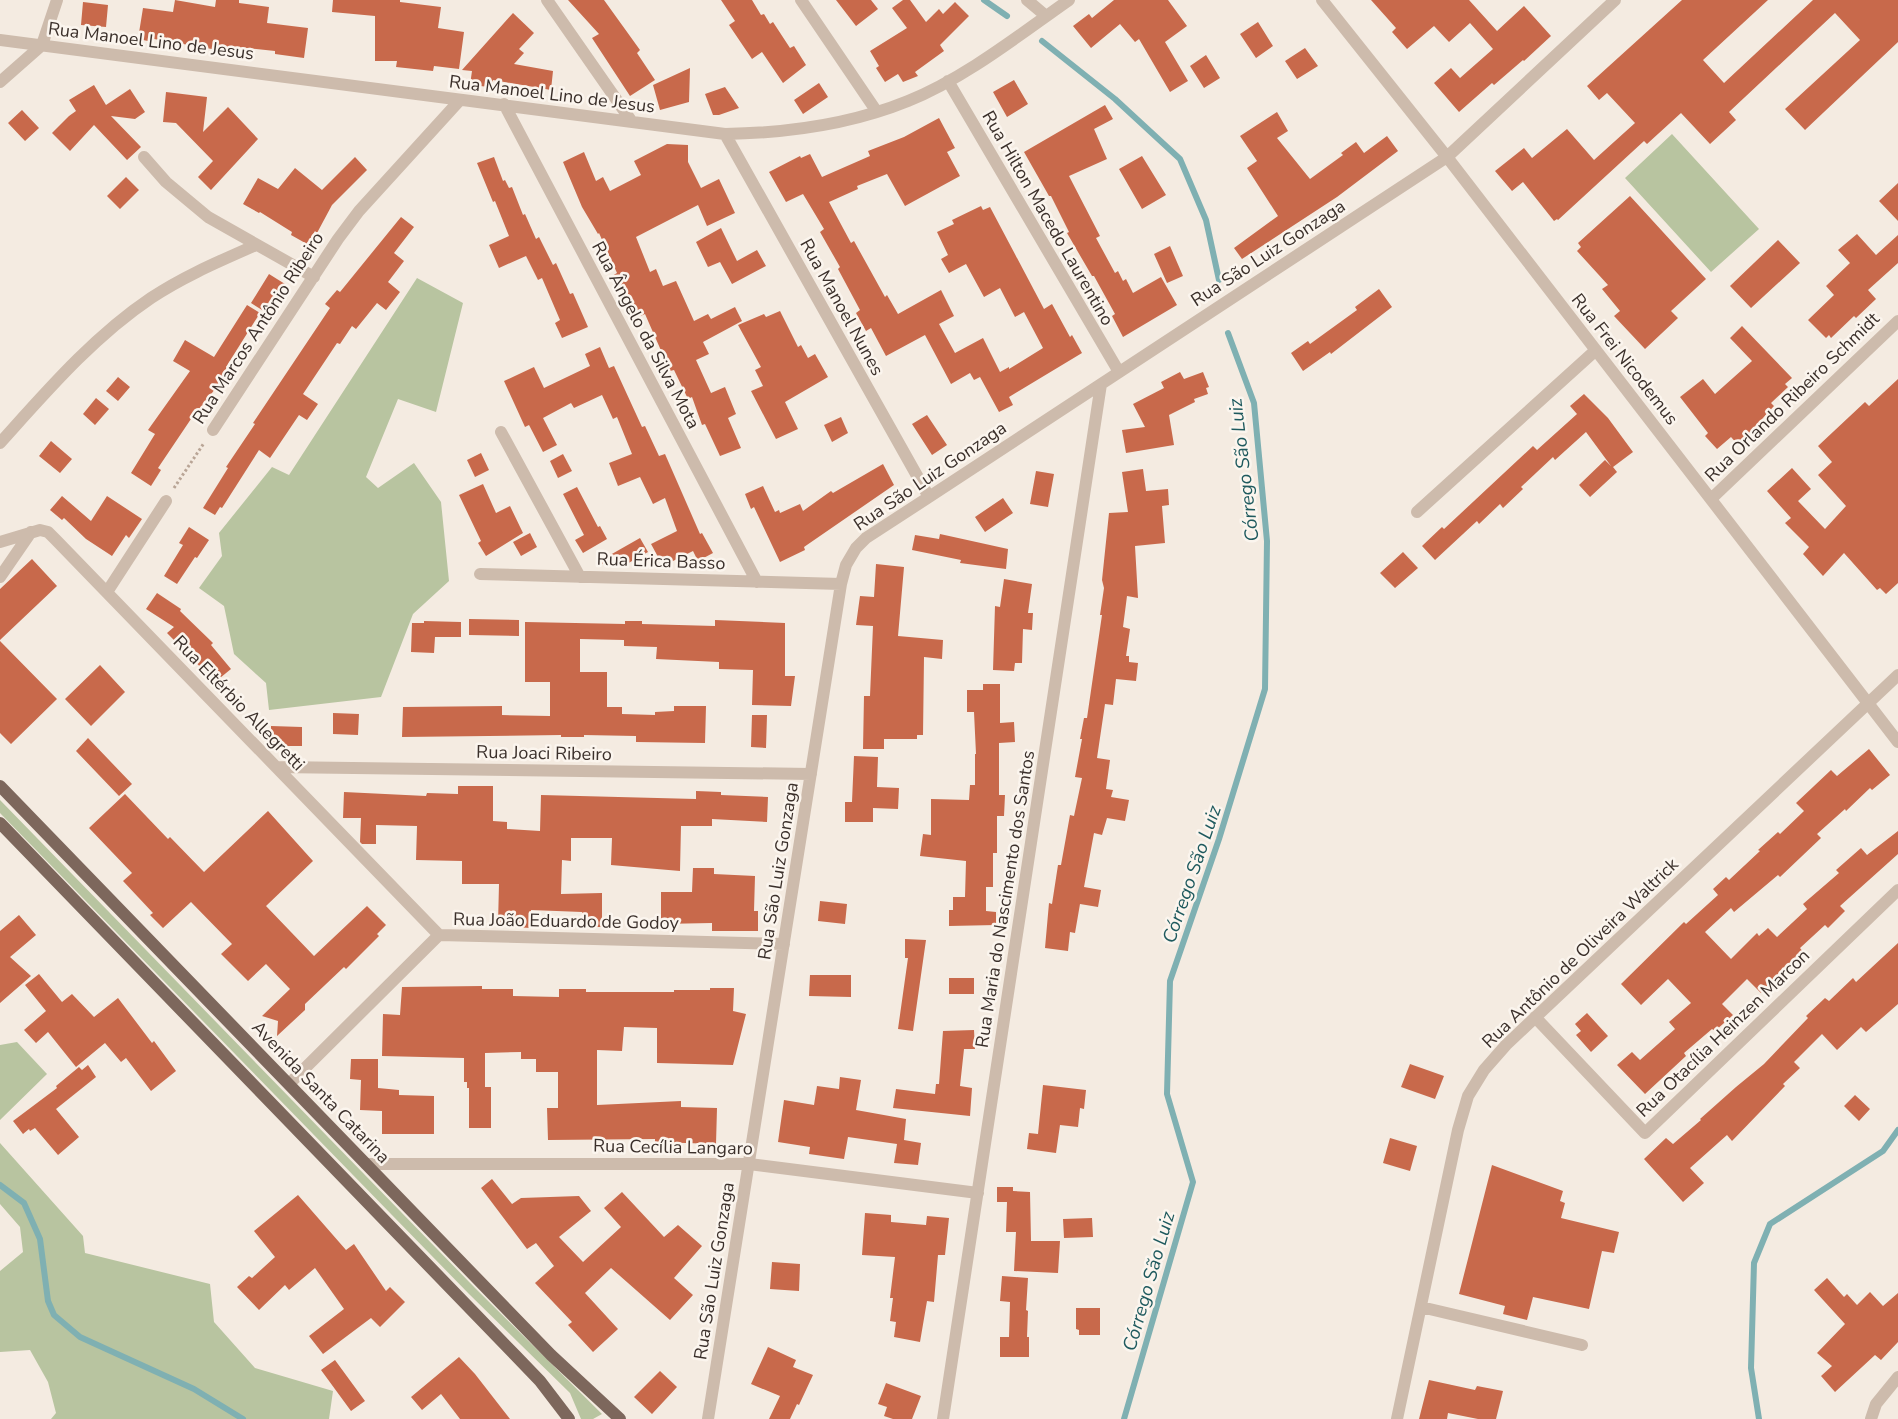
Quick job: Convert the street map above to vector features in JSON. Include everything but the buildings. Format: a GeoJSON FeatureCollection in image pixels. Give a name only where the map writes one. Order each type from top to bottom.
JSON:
{"type":"FeatureCollection","features":[{"type":"Feature","properties":{"kind":"main road","name":"Avenida Santa Catarina"},"geometry":{"type":"LineString","coordinates":[[0,786],[551,1355],[620,1419]]}},
{"type":"Feature","properties":{"kind":"main road"},"geometry":{"type":"LineString","coordinates":[[2,829],[540,1381],[569,1419]]}},
{"type":"Feature","properties":{"kind":"street"},"geometry":{"type":"LineString","coordinates":[[0,82],[42,45],[57,0]]}},
{"type":"Feature","properties":{"kind":"street"},"geometry":{"type":"LineString","coordinates":[[547,0],[632,122]]}},
{"type":"Feature","properties":{"kind":"street"},"geometry":{"type":"LineString","coordinates":[[801,0],[877,112]]}},
{"type":"Feature","properties":{"kind":"street"},"geometry":{"type":"LineString","coordinates":[[1027,0],[1046,16]]}},
{"type":"Feature","properties":{"kind":"street","name":"Rua Manoel Lino de Jesus"},"geometry":{"type":"LineString","coordinates":[[0,40],[725,134],[762,133],[804,129],[842,122],[908,101],[948,81],[1069,0]]}},
{"type":"Feature","properties":{"kind":"street","name":"Rua Frei Nicodemus"},"geometry":{"type":"LineString","coordinates":[[1322,0],[1447,157],[1898,742]]}},
{"type":"Feature","properties":{"kind":"street","name":"Rua São Luiz Gonzaga"},"geometry":{"type":"LineString","coordinates":[[708,1419],[841,584],[846,564],[856,548],[866,538],[1447,157],[1615,0]]}},
{"type":"Feature","properties":{"kind":"street","name":"Rua Hilton Macedo Laurentino"},"geometry":{"type":"LineString","coordinates":[[948,81],[1119,372]]}},
{"type":"Feature","properties":{"kind":"street","name":"Rua Marcos Antônio Ribeiro"},"geometry":{"type":"LineString","coordinates":[[213,430],[359,211],[460,100]]}},
{"type":"Feature","properties":{"kind":"street","name":"Rua Ângelo da Silva Mota"},"geometry":{"type":"LineString","coordinates":[[504,104],[756,582]]}},
{"type":"Feature","properties":{"kind":"street","name":"Rua Manoel Nunes"},"geometry":{"type":"LineString","coordinates":[[725,134],[929,497]]}},
{"type":"Feature","properties":{"kind":"street"},"geometry":{"type":"LineString","coordinates":[[144,157],[185,200],[208,217],[314,276]]}},
{"type":"Feature","properties":{"kind":"street"},"geometry":{"type":"LineString","coordinates":[[0,443],[78,360],[150,299],[188,276],[256,245]]}},
{"type":"Feature","properties":{"kind":"street","name":"Rua Orlando Ribeiro Schmidt"},"geometry":{"type":"LineString","coordinates":[[1711,499],[1898,321]]}},
{"type":"Feature","properties":{"kind":"street"},"geometry":{"type":"LineString","coordinates":[[1417,512],[1596,350]]}},
{"type":"Feature","properties":{"kind":"street","name":"Rua Maria do Nascimento dos Santos"},"geometry":{"type":"LineString","coordinates":[[943,1419],[1101,384]]}},
{"type":"Feature","properties":{"kind":"street"},"geometry":{"type":"LineString","coordinates":[[501,432],[580,577]]}},
{"type":"Feature","properties":{"kind":"street"},"geometry":{"type":"LineString","coordinates":[[107,592],[166,501]]}},
{"type":"Feature","properties":{"kind":"street","name":"Rua Eltérbio Allegretti"},"geometry":{"type":"LineString","coordinates":[[31,532],[40,530],[48,532],[439,935]]}},
{"type":"Feature","properties":{"kind":"street"},"geometry":{"type":"LineString","coordinates":[[0,542],[31,532]]}},
{"type":"Feature","properties":{"kind":"street"},"geometry":{"type":"LineString","coordinates":[[0,577],[31,532]]}},
{"type":"Feature","properties":{"kind":"street","name":"Rua Érica Basso"},"geometry":{"type":"LineString","coordinates":[[480,574],[841,584]]}},
{"type":"Feature","properties":{"kind":"street","name":"Rua Antônio de Oliveira Waltrick"},"geometry":{"type":"LineString","coordinates":[[1397,1419],[1458,1130],[1468,1096],[1484,1070],[1535,1017],[1898,675]]}},
{"type":"Feature","properties":{"kind":"street","name":"Rua Joaci Ribeiro"},"geometry":{"type":"LineString","coordinates":[[276,767],[811,774]]}},
{"type":"Feature","properties":{"kind":"street","name":"Rua Otacília Heinzen Marcon"},"geometry":{"type":"LineString","coordinates":[[1535,1017],[1645,1133],[1898,890]]}},
{"type":"Feature","properties":{"kind":"street","name":"Rua João Eduardo de Godoy"},"geometry":{"type":"LineString","coordinates":[[289,1084],[439,935],[784,944]]}},
{"type":"Feature","properties":{"kind":"street","name":"Rua Cecília Langaro"},"geometry":{"type":"LineString","coordinates":[[366,1164],[749,1164],[978,1193]]}},
{"type":"Feature","properties":{"kind":"street"},"geometry":{"type":"LineString","coordinates":[[1421,1307],[1582,1345]]}},
{"type":"Feature","properties":{"kind":"street"},"geometry":{"type":"LineString","coordinates":[[1871,1419],[1876,1404],[1898,1377]]}},
{"type":"Feature","properties":{"kind":"path","name":"Rua Marcos Antônio Ribeiro"},"geometry":{"type":"LineString","coordinates":[[166,501],[213,430]]}},
{"type":"Feature","properties":{"kind":"green space"},"geometry":{"type":"Polygon","coordinates":[[[1672,134],[1759,229],[1711,272],[1625,178],[1672,134]]]}},
{"type":"Feature","properties":{"kind":"green space"},"geometry":{"type":"Polygon","coordinates":[[[417,278],[463,303],[436,412],[398,399],[366,477],[378,488],[414,463],[441,502],[449,581],[413,614],[381,697],[269,710],[266,683],[234,654],[224,606],[199,588],[222,556],[219,533],[272,467],[289,475],[417,278]]]}},
{"type":"Feature","properties":{"kind":"green space"},"geometry":{"type":"Polygon","coordinates":[[[0,800],[475,1288],[602,1414],[593,1419],[581,1419],[570,1393],[469,1294],[0,813],[0,800]]]}},
{"type":"Feature","properties":{"kind":"green space"},"geometry":{"type":"Polygon","coordinates":[[[17,1042],[47,1074],[0,1120],[0,1045],[17,1042]]]}},
{"type":"Feature","properties":{"kind":"green space"},"geometry":{"type":"Polygon","coordinates":[[[0,1143],[83,1236],[85,1253],[210,1284],[214,1322],[255,1368],[333,1391],[329,1419],[51,1419],[56,1413],[48,1382],[30,1350],[0,1352],[0,1271],[23,1252],[20,1227],[0,1204],[0,1143]]]}},
{"type":"Feature","properties":{"kind":"waterway","name":"Córrego São Luiz"},"geometry":{"type":"LineString","coordinates":[[984,0],[1007,16]]}},
{"type":"Feature","properties":{"kind":"waterway","name":"Córrego São Luiz"},"geometry":{"type":"LineString","coordinates":[[1042,41],[1115,99],[1180,159],[1206,220],[1219,280]]}},
{"type":"Feature","properties":{"kind":"waterway","name":"Córrego São Luiz"},"geometry":{"type":"LineString","coordinates":[[1124,1419],[1193,1182],[1167,1094],[1170,981],[1219,839],[1265,689],[1267,541],[1254,403],[1228,333]]}},
{"type":"Feature","properties":{"kind":"waterway"},"geometry":{"type":"LineString","coordinates":[[1759,1419],[1751,1368],[1754,1263],[1770,1224],[1883,1151],[1898,1130]]}},
{"type":"Feature","properties":{"kind":"waterway"},"geometry":{"type":"LineString","coordinates":[[0,1185],[24,1203],[40,1239],[48,1301],[54,1315],[80,1337],[194,1389],[243,1419]]}}]}
